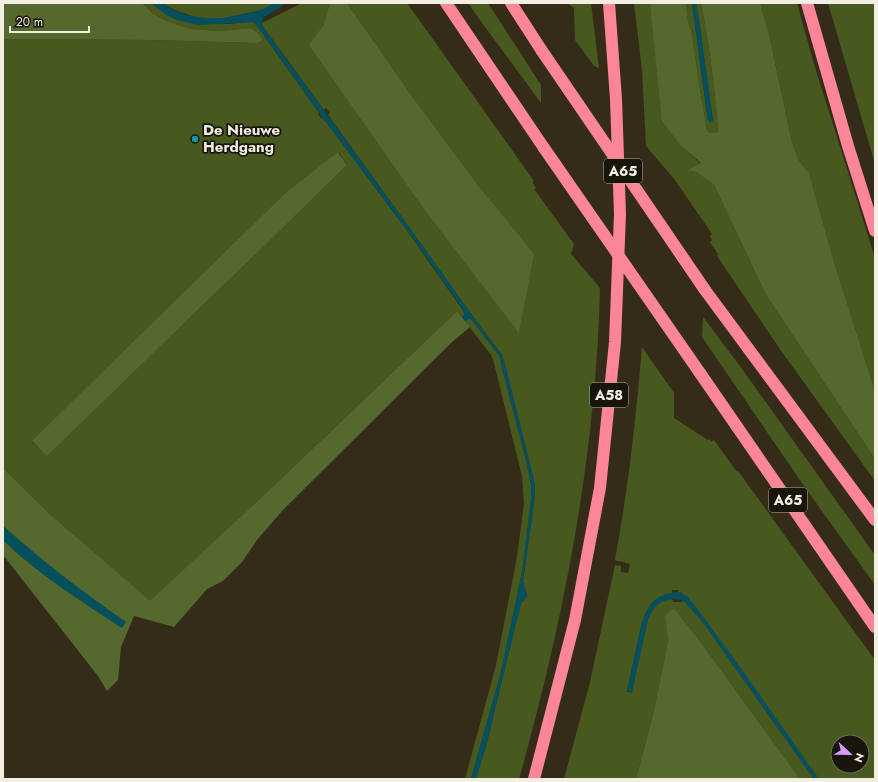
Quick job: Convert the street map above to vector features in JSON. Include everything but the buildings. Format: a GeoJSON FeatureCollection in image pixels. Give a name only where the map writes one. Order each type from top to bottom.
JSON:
{"type":"FeatureCollection","features":[{"type":"Feature","properties":{"kind":"highway","name":"A65"},"geometry":{"type":"LineString","coordinates":[[446,3],[544,148],[875,627]]}},
{"type":"Feature","properties":{"kind":"highway","name":"A65"},"geometry":{"type":"LineString","coordinates":[[511,3],[542,52],[705,290],[875,520]]}},
{"type":"Feature","properties":{"kind":"highway","name":"A58"},"geometry":{"type":"LineString","coordinates":[[534,779],[575,620],[600,488],[615,342],[620,214],[616,98],[609,3]]}},
{"type":"Feature","properties":{"kind":"highway"},"geometry":{"type":"LineString","coordinates":[[807,3],[848,146],[875,231]]}},
{"type":"Feature","properties":{"kind":"green space"},"geometry":{"type":"Polygon","coordinates":[[[3,3],[142,3],[152,13],[167,21],[191,29],[221,31],[250,28],[258,33],[263,40],[258,43],[150,40],[3,39],[3,3]]]}},
{"type":"Feature","properties":{"kind":"green space"},"geometry":{"type":"Polygon","coordinates":[[[142,3],[151,3],[167,15],[178,20],[227,24],[255,23],[319,113],[318,114],[322,119],[323,118],[403,225],[464,312],[464,315],[462,317],[457,311],[150,602],[51,515],[3,468],[3,39],[150,40],[258,43],[263,40],[256,31],[250,28],[221,31],[191,29],[167,21],[152,13],[142,3]],[[339,152],[284,194],[32,442],[47,455],[347,165],[339,152]]]}},
{"type":"Feature","properties":{"kind":"green space"},"geometry":{"type":"Polygon","coordinates":[[[163,3],[275,3],[267,8],[227,18],[209,19],[185,14],[163,3]]]}},
{"type":"Feature","properties":{"kind":"green space"},"geometry":{"type":"Polygon","coordinates":[[[302,3],[330,3],[323,26],[519,332],[533,254],[478,185],[412,96],[347,3],[407,3],[534,181],[532,182],[536,188],[534,189],[574,244],[571,254],[600,288],[592,413],[575,536],[550,658],[519,779],[476,779],[486,746],[521,603],[527,597],[523,582],[534,503],[535,485],[506,368],[502,355],[328,115],[330,113],[326,108],[324,110],[262,25],[262,23],[302,3]]]}},
{"type":"Feature","properties":{"kind":"green space"},"geometry":{"type":"Polygon","coordinates":[[[330,3],[347,3],[412,96],[478,185],[534,254],[519,333],[424,209],[309,45],[323,26],[330,3]]]}},
{"type":"Feature","properties":{"kind":"green space"},"geometry":{"type":"Polygon","coordinates":[[[468,3],[488,3],[541,85],[541,103],[480,20],[468,3]]]}},
{"type":"Feature","properties":{"kind":"green space"},"geometry":{"type":"Polygon","coordinates":[[[567,3],[591,3],[599,68],[594,66],[575,40],[574,8],[567,3]]]}},
{"type":"Feature","properties":{"kind":"green space"},"geometry":{"type":"Polygon","coordinates":[[[634,3],[650,3],[682,147],[701,164],[688,171],[696,172],[714,185],[766,295],[875,459],[875,481],[782,352],[717,256],[718,254],[710,242],[712,240],[710,236],[712,234],[675,180],[646,146],[642,70],[634,3]]]}},
{"type":"Feature","properties":{"kind":"green space"},"geometry":{"type":"Polygon","coordinates":[[[650,3],[686,3],[707,130],[710,133],[717,133],[718,130],[713,82],[701,3],[760,3],[769,34],[792,142],[798,159],[809,173],[835,265],[875,391],[875,459],[766,295],[714,185],[696,172],[687,171],[701,163],[682,147],[662,121],[650,3]]]}},
{"type":"Feature","properties":{"kind":"green space"},"geometry":{"type":"Polygon","coordinates":[[[686,3],[692,3],[708,121],[713,121],[696,3],[701,3],[713,82],[718,130],[717,133],[710,133],[707,130],[686,3]]]}},
{"type":"Feature","properties":{"kind":"green space"},"geometry":{"type":"Polygon","coordinates":[[[760,3],[797,3],[814,64],[875,258],[875,391],[835,265],[809,173],[798,159],[792,142],[769,34],[760,3]]]}},
{"type":"Feature","properties":{"kind":"green space"},"geometry":{"type":"Polygon","coordinates":[[[828,3],[875,3],[875,164],[828,3]]]}},
{"type":"Feature","properties":{"kind":"green space"},"geometry":{"type":"Polygon","coordinates":[[[338,152],[347,165],[47,456],[32,441],[284,194],[338,152]]]}},
{"type":"Feature","properties":{"kind":"green space"},"geometry":{"type":"Polygon","coordinates":[[[457,311],[470,327],[452,342],[282,511],[257,540],[242,562],[223,581],[207,589],[174,627],[134,616],[121,647],[118,680],[107,691],[98,676],[3,555],[3,540],[45,575],[122,628],[91,598],[62,576],[3,526],[3,468],[51,515],[150,601],[457,311]]]}},
{"type":"Feature","properties":{"kind":"green space"},"geometry":{"type":"Polygon","coordinates":[[[703,317],[745,373],[875,555],[875,585],[804,486],[702,337],[703,317]]]}},
{"type":"Feature","properties":{"kind":"green space"},"geometry":{"type":"Polygon","coordinates":[[[471,319],[499,356],[526,460],[531,485],[531,501],[522,572],[501,672],[471,779],[465,779],[496,665],[517,557],[524,503],[522,476],[493,359],[465,321],[471,319]]]}},
{"type":"Feature","properties":{"kind":"green space"},"geometry":{"type":"Polygon","coordinates":[[[642,347],[674,393],[674,418],[708,440],[710,439],[711,442],[714,440],[875,660],[875,779],[819,779],[682,593],[678,592],[678,590],[672,590],[672,593],[664,595],[642,622],[627,691],[625,691],[633,693],[632,690],[648,619],[652,611],[660,602],[667,599],[672,599],[673,602],[682,602],[683,600],[702,621],[814,779],[800,779],[700,641],[674,608],[666,615],[668,640],[666,652],[653,714],[636,779],[564,779],[590,682],[615,565],[621,566],[621,572],[628,573],[630,564],[615,560],[628,481],[642,347]]]}},
{"type":"Feature","properties":{"kind":"green space"},"geometry":{"type":"Polygon","coordinates":[[[674,608],[700,641],[800,779],[636,779],[653,714],[666,652],[668,640],[665,615],[674,608]]]}},
{"type":"Feature","properties":{"kind":"water"},"geometry":{"type":"Polygon","coordinates":[[[151,3],[163,3],[186,15],[205,18],[224,18],[259,11],[275,3],[287,3],[264,17],[263,24],[266,31],[502,356],[535,485],[534,503],[523,582],[527,597],[521,603],[486,746],[476,779],[471,779],[501,672],[522,572],[531,501],[531,485],[526,460],[499,356],[471,319],[465,321],[462,317],[464,312],[460,305],[407,230],[323,118],[255,23],[198,25],[178,20],[167,15],[151,3]]]}},
{"type":"Feature","properties":{"kind":"water"},"geometry":{"type":"Polygon","coordinates":[[[692,3],[696,3],[700,27],[713,121],[710,123],[708,121],[692,3]]]}},
{"type":"Feature","properties":{"kind":"water"},"geometry":{"type":"Polygon","coordinates":[[[3,526],[63,576],[126,622],[122,628],[60,587],[16,552],[3,540],[3,526]]]}},
{"type":"Feature","properties":{"kind":"water"},"geometry":{"type":"Polygon","coordinates":[[[678,592],[687,596],[696,607],[819,779],[814,779],[702,621],[683,600],[666,600],[654,608],[648,619],[632,692],[627,691],[642,622],[647,609],[654,600],[659,597],[678,592]]]}},
{"type":"Feature","properties":{"kind":"place","name":"De Nieuwe Herdgang"},"geometry":{"type":"Point","coordinates":[195,139]}}]}
